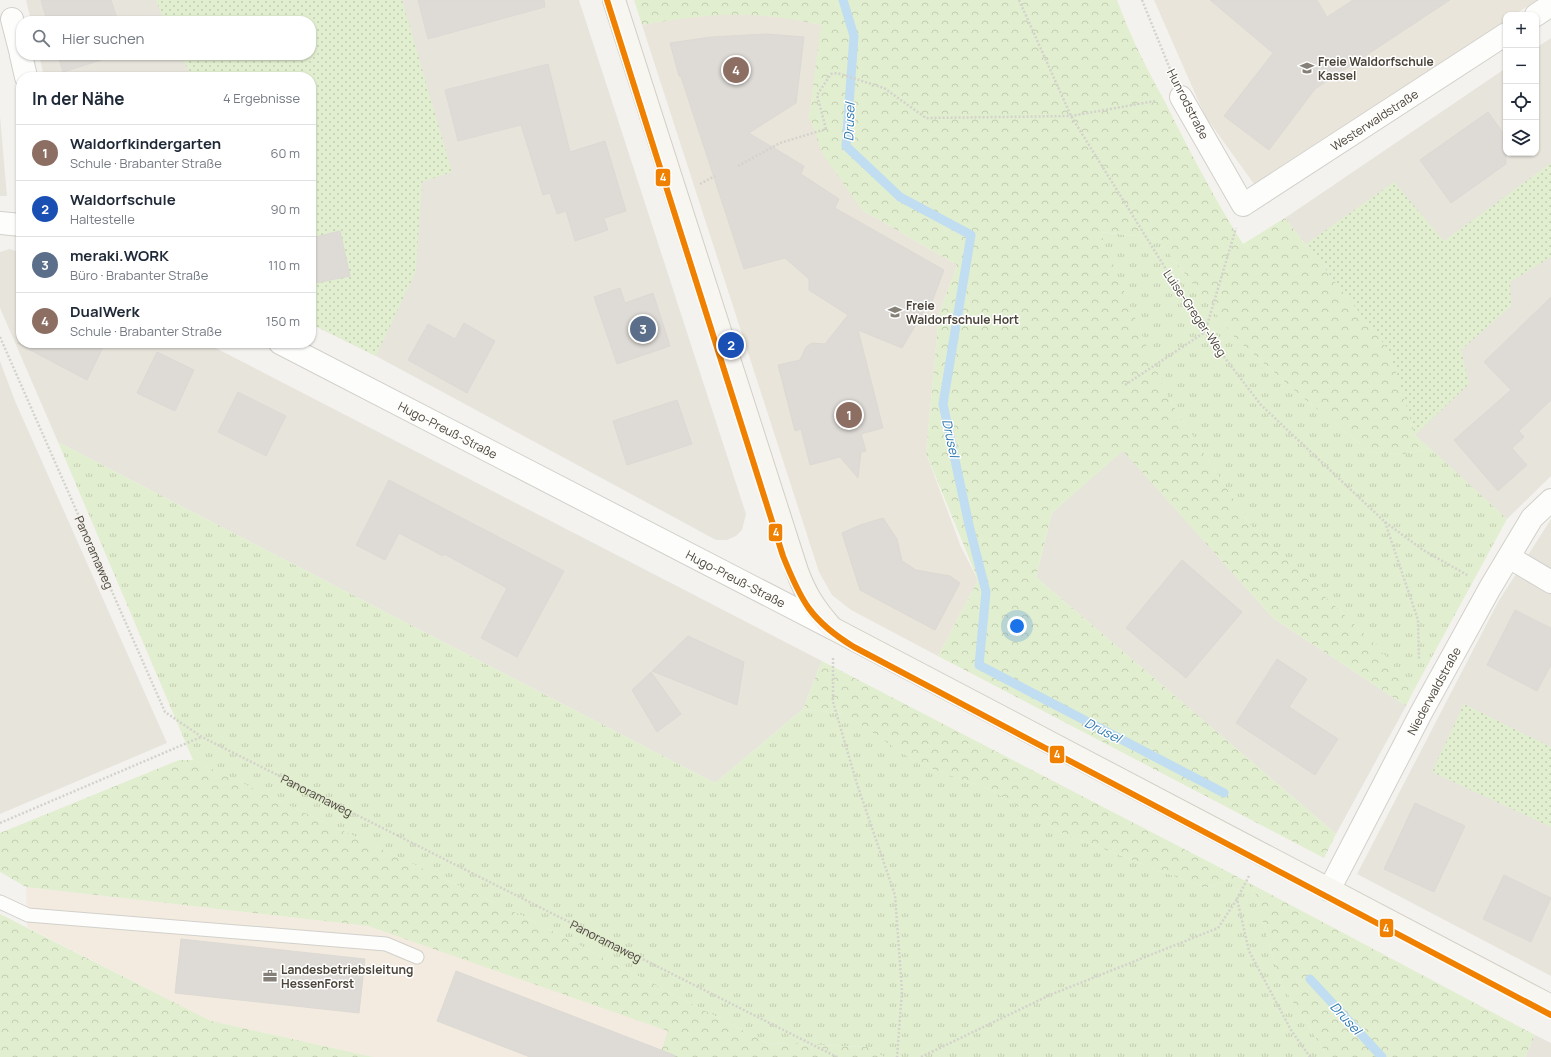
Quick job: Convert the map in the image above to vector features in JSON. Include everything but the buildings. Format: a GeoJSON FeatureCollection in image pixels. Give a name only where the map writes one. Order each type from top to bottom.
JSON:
{"type":"FeatureCollection","features":[{"type":"Feature","properties":{"kind":"street"},"geometry":{"type":"LineString","coordinates":[[614,0],[804,592],[816,610],[832,628]]}},
{"type":"Feature","properties":{"kind":"street"},"geometry":{"type":"LineString","coordinates":[[1539,13],[1551,5]]}},
{"type":"Feature","properties":{"kind":"street"},"geometry":{"type":"LineString","coordinates":[[12,19],[16,35]]}},
{"type":"Feature","properties":{"kind":"street","name":"Westerwaldstraße"},"geometry":{"type":"LineString","coordinates":[[1242,205],[1503,36]]}},
{"type":"Feature","properties":{"kind":"street"},"geometry":{"type":"LineString","coordinates":[[22,60],[25,72]]}},
{"type":"Feature","properties":{"kind":"street","name":"Hunrodstraße"},"geometry":{"type":"LineString","coordinates":[[1181,97],[1242,205]]}},
{"type":"Feature","properties":{"kind":"street"},"geometry":{"type":"LineString","coordinates":[[0,224],[16,225]]}},
{"type":"Feature","properties":{"kind":"street","name":"Hugo-Preuß-Straße"},"geometry":{"type":"LineString","coordinates":[[290,348],[832,628],[1551,1006]]}},
{"type":"Feature","properties":{"kind":"street","name":"Niederwaldstraße"},"geometry":{"type":"LineString","coordinates":[[1329,890],[1421,713],[1490,588],[1532,518],[1551,500]]}},
{"type":"Feature","properties":{"kind":"street"},"geometry":{"type":"LineString","coordinates":[[1509,557],[1551,582]]}},
{"type":"Feature","properties":{"kind":"lane"},"geometry":{"type":"LineString","coordinates":[[0,902],[28,915],[386,944],[417,957]]}},
{"type":"Feature","properties":{"kind":"path","name":"Luise-Greger-Weg"},"geometry":{"type":"LineString","coordinates":[[1019,0],[1071,116],[1205,332],[1261,405],[1385,522],[1423,550],[1490,588]]}},
{"type":"Feature","properties":{"kind":"path","name":"Hunrodstraße"},"geometry":{"type":"LineString","coordinates":[[1142,0],[1181,97]]}},
{"type":"Feature","properties":{"kind":"path"},"geometry":{"type":"LineString","coordinates":[[738,166],[780,143],[826,129],[817,95],[831,74],[837,73],[884,88],[926,118],[1071,116],[1181,97]]}},
{"type":"Feature","properties":{"kind":"path"},"geometry":{"type":"LineString","coordinates":[[1125,385],[1205,332],[1242,205]]}},
{"type":"Feature","properties":{"kind":"path","name":"Panoramaweg"},"geometry":{"type":"LineString","coordinates":[[0,337],[165,712],[202,737],[837,1057]]}},
{"type":"Feature","properties":{"kind":"path"},"geometry":{"type":"LineString","coordinates":[[1385,522],[1418,620],[1420,666]]}},
{"type":"Feature","properties":{"kind":"path"},"geometry":{"type":"LineString","coordinates":[[832,628],[833,702],[857,784],[894,895],[902,991],[897,1057]]}},
{"type":"Feature","properties":{"kind":"path"},"geometry":{"type":"LineString","coordinates":[[0,823],[202,737]]}},
{"type":"Feature","properties":{"kind":"path"},"geometry":{"type":"LineString","coordinates":[[921,1057],[1050,995],[1218,928],[1238,899],[1260,854]]}},
{"type":"Feature","properties":{"kind":"path"},"geometry":{"type":"LineString","coordinates":[[1238,899],[1249,951],[1291,1030],[1310,1057]]}},
{"type":"Feature","properties":{"kind":"shaded area"},"geometry":{"type":"Polygon","coordinates":[[[26,0],[579,0],[746,514],[742,530],[736,536],[727,540],[716,540],[376,356],[316,326],[316,72],[43,72],[40,60],[316,60],[316,16],[30,16],[26,0]]]}},
{"type":"Feature","properties":{"kind":"shaded area","name":"Freie Waldorfschule Kassel"},"geometry":{"type":"Polygon","coordinates":[[[1154,0],[1537,0],[1519,12],[1503,12],[1503,22],[1254,184],[1205,116],[1154,0]]]}},
{"type":"Feature","properties":{"kind":"shaded area"},"geometry":{"type":"Polygon","coordinates":[[[736,13],[784,17],[822,25],[809,116],[862,210],[957,265],[939,314],[926,453],[961,547],[978,580],[938,656],[851,610],[832,595],[819,572],[642,25],[689,16],[736,13]]]}},
{"type":"Feature","properties":{"kind":"shaded area"},"geometry":{"type":"Polygon","coordinates":[[[1551,38],[1551,476],[1507,519],[1415,435],[1390,352],[1285,218],[1503,70],[1503,156],[1539,156],[1539,46],[1551,38]]]}},
{"type":"Feature","properties":{"kind":"shaded area"},"geometry":{"type":"Polygon","coordinates":[[[0,116],[7,196],[0,196],[0,116]]]}},
{"type":"Feature","properties":{"kind":"shaded area"},"geometry":{"type":"Polygon","coordinates":[[[10,249],[16,251],[16,345],[0,308],[0,252],[10,249]]]}},
{"type":"Feature","properties":{"kind":"shaded area"},"geometry":{"type":"Polygon","coordinates":[[[17,348],[216,348],[822,661],[803,709],[715,783],[58,442],[17,348]]]}},
{"type":"Feature","properties":{"kind":"shaded area"},"geometry":{"type":"Polygon","coordinates":[[[0,361],[15,401],[167,743],[0,814],[0,361]]]}},
{"type":"Feature","properties":{"kind":"shaded area"},"geometry":{"type":"Polygon","coordinates":[[[1123,450],[1273,618],[1406,706],[1336,834],[1036,577],[1052,513],[1123,450]]]}},
{"type":"Feature","properties":{"kind":"shaded area"},"geometry":{"type":"Polygon","coordinates":[[[1551,519],[1551,976],[1357,874],[1498,602],[1551,519]]]}},
{"type":"Feature","properties":{"kind":"shaded area"},"geometry":{"type":"Polygon","coordinates":[[[26,887],[368,926],[669,1031],[659,1057],[373,1057],[211,1021],[27,927],[26,887]]]}},
{"type":"Feature","properties":{"kind":"shaded area"},"geometry":{"type":"Polygon","coordinates":[[[1535,1035],[1551,1043],[1551,1057],[1525,1057],[1535,1035]]]}},
{"type":"Feature","properties":{"kind":"green space"},"geometry":{"type":"Polygon","coordinates":[[[156,0],[402,0],[452,172],[422,182],[416,271],[376,356],[316,326],[316,283],[340,231],[316,237],[316,72],[190,72],[184,60],[316,60],[316,16],[162,16],[156,0]]]}},
{"type":"Feature","properties":{"kind":"green space"},"geometry":{"type":"Polygon","coordinates":[[[634,0],[1117,0],[1133,39],[1202,174],[1243,244],[1285,218],[1390,352],[1415,435],[1430,448],[1404,454],[1370,452],[1301,396],[1235,338],[1157,238],[1100,232],[1167,396],[1251,526],[1376,645],[1414,690],[1406,706],[1273,618],[1123,451],[1052,513],[1036,577],[1336,834],[1324,858],[938,656],[978,580],[926,453],[939,314],[957,265],[862,210],[822,153],[809,116],[821,25],[775,17],[732,15],[689,18],[642,25],[634,0]]]}},
{"type":"Feature","properties":{"kind":"green space"},"geometry":{"type":"Polygon","coordinates":[[[1551,163],[1551,257],[1510,282],[1511,306],[1461,350],[1469,384],[1415,435],[1390,352],[1306,244],[1394,182],[1444,241],[1551,163]]]}},
{"type":"Feature","properties":{"kind":"green space"},"geometry":{"type":"Polygon","coordinates":[[[1099,232],[1157,238],[1235,338],[1301,396],[1370,452],[1404,454],[1430,448],[1507,519],[1414,690],[1376,645],[1251,526],[1167,396],[1099,232]]]}},
{"type":"Feature","properties":{"kind":"green space"},"geometry":{"type":"Polygon","coordinates":[[[58,442],[715,783],[803,709],[845,714],[919,764],[991,790],[1062,833],[1205,888],[1238,877],[1253,885],[1279,980],[1328,1057],[884,1057],[866,1047],[767,1043],[529,919],[193,760],[58,442]]]}},
{"type":"Feature","properties":{"kind":"green space"},"geometry":{"type":"Polygon","coordinates":[[[822,661],[1238,877],[1205,888],[1062,833],[991,790],[919,764],[845,714],[803,709],[822,661]]]}},
{"type":"Feature","properties":{"kind":"green space"},"geometry":{"type":"Polygon","coordinates":[[[1464,704],[1551,747],[1551,827],[1432,772],[1464,704]]]}},
{"type":"Feature","properties":{"kind":"green space"},"geometry":{"type":"Polygon","coordinates":[[[179,760],[193,760],[529,919],[767,1043],[867,1047],[884,1057],[659,1057],[668,1031],[368,926],[26,887],[0,872],[0,833],[179,760]]]}},
{"type":"Feature","properties":{"kind":"green space"},"geometry":{"type":"Polygon","coordinates":[[[1253,885],[1535,1035],[1525,1057],[1328,1057],[1279,980],[1253,885]]]}},
{"type":"Feature","properties":{"kind":"green space"},"geometry":{"type":"Polygon","coordinates":[[[0,914],[211,1021],[373,1057],[0,1057],[0,914]]]}},
{"type":"Feature","properties":{"kind":"waterway","name":"Drusel"},"geometry":{"type":"LineString","coordinates":[[843,0],[854,36],[846,146],[900,197],[971,235],[943,404],[969,525],[986,592],[979,665],[1224,793]]}},
{"type":"Feature","properties":{"kind":"waterway","name":"Drusel"},"geometry":{"type":"LineString","coordinates":[[1310,979],[1382,1057]]}},
{"type":"Feature","properties":{"kind":"tram line","name":"4"},"geometry":{"type":"LineString","coordinates":[[607,0],[783,556],[802,598],[817,619],[854,647],[1551,1015]]}},
{"type":"Feature","properties":{"kind":"place","name":"Freie Waldorfschule Kassel"},"geometry":{"type":"Point","coordinates":[1307,68]}},
{"type":"Feature","properties":{"kind":"place","name":"DualWerk"},"geometry":{"type":"Point","coordinates":[736,70]}},
{"type":"Feature","properties":{"kind":"place","name":"Freie Waldorfschule Hort"},"geometry":{"type":"Point","coordinates":[895,312]}},
{"type":"Feature","properties":{"kind":"place","name":"meraki.WORK"},"geometry":{"type":"Point","coordinates":[643,329]}},
{"type":"Feature","properties":{"kind":"place","name":"Waldorfschule"},"geometry":{"type":"Point","coordinates":[731,345]}},
{"type":"Feature","properties":{"kind":"place","name":"Waldorfkindergarten"},"geometry":{"type":"Point","coordinates":[849,415]}},
{"type":"Feature","properties":{"kind":"place","name":"Landesbetriebsleitung HessenForst"},"geometry":{"type":"Point","coordinates":[270,976]}}]}
